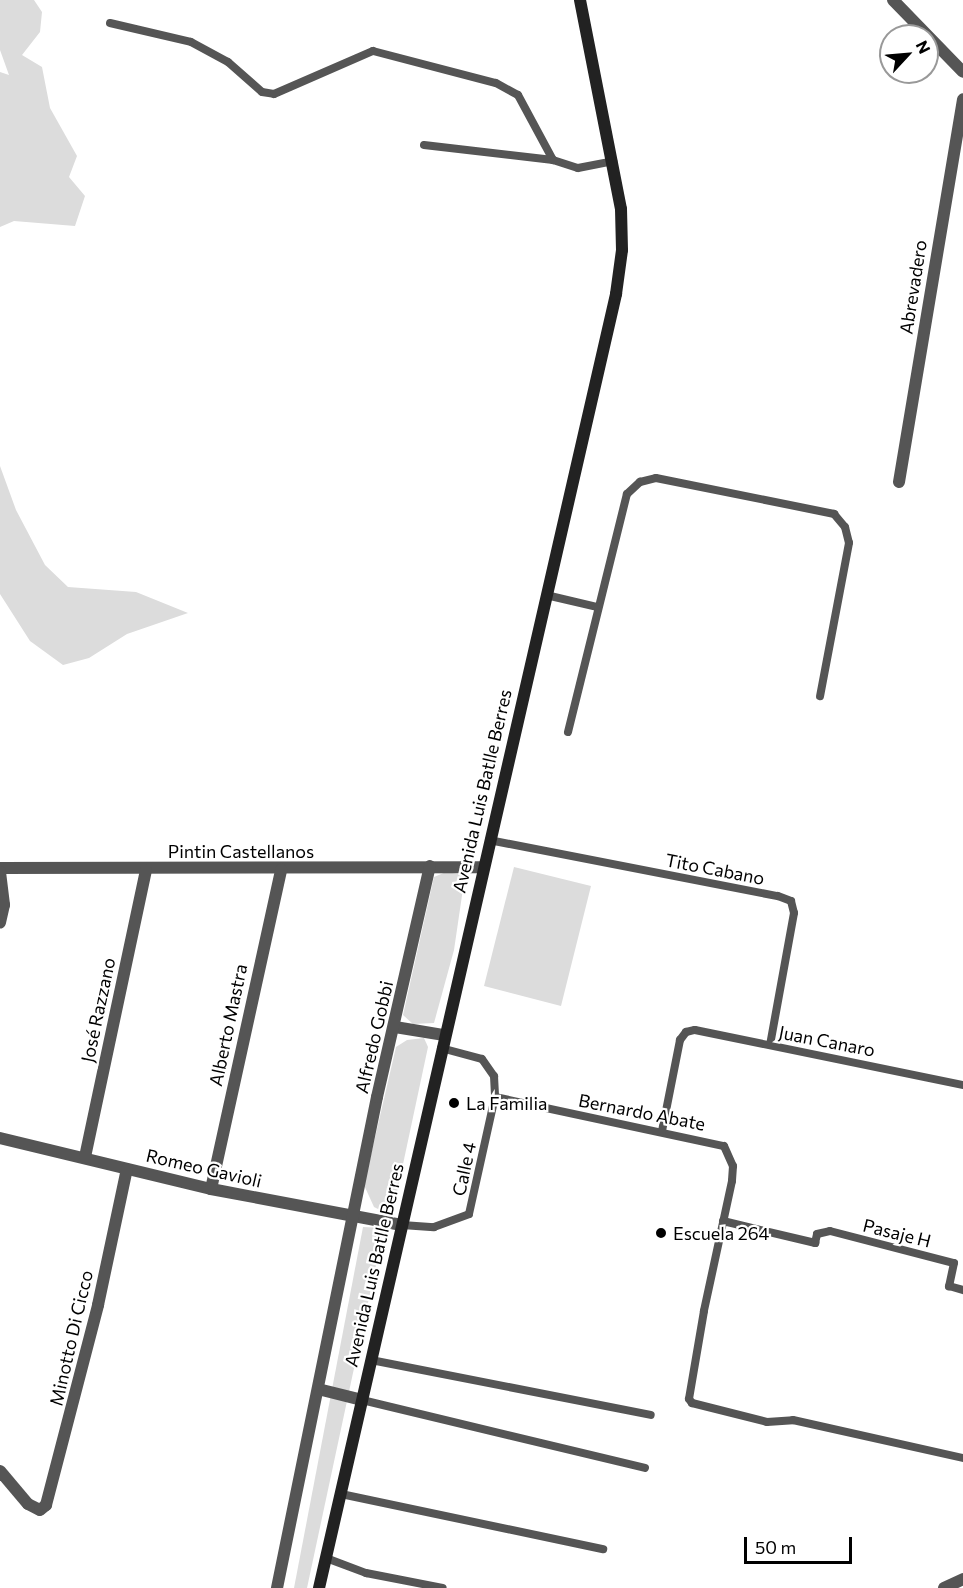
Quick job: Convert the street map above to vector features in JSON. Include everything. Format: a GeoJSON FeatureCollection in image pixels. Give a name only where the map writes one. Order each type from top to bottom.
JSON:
{"type":"FeatureCollection","features":[{"type":"Feature","properties":{"kind":"main road","name":"Avenida Luis Batlle Berres"},"geometry":{"type":"LineString","coordinates":[[319,1588],[482,867],[616,294],[622,250],[621,209],[580,0]]}},
{"type":"Feature","properties":{"kind":"street"},"geometry":{"type":"LineString","coordinates":[[893,0],[963,72]]}},
{"type":"Feature","properties":{"kind":"street","name":"Abrevadero"},"geometry":{"type":"LineString","coordinates":[[900,482],[963,99]]}},
{"type":"Feature","properties":{"kind":"street","name":"Alfredo Gobbi"},"geometry":{"type":"LineString","coordinates":[[277,1588],[394,1027],[430,866]]}},
{"type":"Feature","properties":{"kind":"street","name":"Pintin Castellanos"},"geometry":{"type":"LineString","coordinates":[[0,870],[482,867]]}},
{"type":"Feature","properties":{"kind":"street"},"geometry":{"type":"LineString","coordinates":[[0,870],[4,892],[0,923]]}},
{"type":"Feature","properties":{"kind":"street","name":"José Razzano"},"geometry":{"type":"LineString","coordinates":[[85,1157],[146,870]]}},
{"type":"Feature","properties":{"kind":"street","name":"Alberto Mastra"},"geometry":{"type":"LineString","coordinates":[[211,1189],[281,870]]}},
{"type":"Feature","properties":{"kind":"street"},"geometry":{"type":"LineString","coordinates":[[394,1027],[444,1035]]}},
{"type":"Feature","properties":{"kind":"street","name":"Romeo Gavioli"},"geometry":{"type":"LineString","coordinates":[[0,1138],[211,1189],[402,1225]]}},
{"type":"Feature","properties":{"kind":"street","name":"Minotto Di Cicco"},"geometry":{"type":"LineString","coordinates":[[0,1471],[17,1492],[40,1510],[46,1505],[58,1464],[127,1169]]}},
{"type":"Feature","properties":{"kind":"street"},"geometry":{"type":"LineString","coordinates":[[318,1389],[362,1400]]}},
{"type":"Feature","properties":{"kind":"street"},"geometry":{"type":"LineString","coordinates":[[944,1588],[963,1579]]}},
{"type":"Feature","properties":{"kind":"lane"},"geometry":{"type":"LineString","coordinates":[[110,22],[191,42],[228,62],[262,92],[274,94],[373,51],[496,83],[518,95],[553,160]]}},
{"type":"Feature","properties":{"kind":"lane"},"geometry":{"type":"LineString","coordinates":[[424,145],[553,160],[578,168],[613,161]]}},
{"type":"Feature","properties":{"kind":"lane"},"geometry":{"type":"LineString","coordinates":[[568,732],[597,607],[627,494],[640,482],[656,478],[834,514],[845,527],[849,543],[820,696]]}},
{"type":"Feature","properties":{"kind":"lane"},"geometry":{"type":"LineString","coordinates":[[546,595],[597,607]]}},
{"type":"Feature","properties":{"kind":"lane","name":"Tito Cabano"},"geometry":{"type":"LineString","coordinates":[[489,840],[778,896],[791,902],[794,913],[770,1045]]}},
{"type":"Feature","properties":{"kind":"lane","name":"Juan Canaro"},"geometry":{"type":"LineString","coordinates":[[662,1131],[680,1040],[686,1032],[695,1030],[963,1085]]}},
{"type":"Feature","properties":{"kind":"lane"},"geometry":{"type":"LineString","coordinates":[[441,1048],[482,1059],[494,1076],[495,1097]]}},
{"type":"Feature","properties":{"kind":"lane","name":"Bernardo Abate"},"geometry":{"type":"LineString","coordinates":[[495,1097],[724,1146],[733,1166],[723,1221]]}},
{"type":"Feature","properties":{"kind":"lane","name":"Calle 4"},"geometry":{"type":"LineString","coordinates":[[402,1225],[434,1227],[469,1214],[495,1097]]}},
{"type":"Feature","properties":{"kind":"lane"},"geometry":{"type":"LineString","coordinates":[[723,1221],[689,1399],[767,1422],[793,1420],[963,1458]]}},
{"type":"Feature","properties":{"kind":"lane","name":"Pasaje H"},"geometry":{"type":"LineString","coordinates":[[723,1221],[815,1243],[817,1234],[830,1231],[954,1263],[949,1286],[963,1290]]}},
{"type":"Feature","properties":{"kind":"lane"},"geometry":{"type":"LineString","coordinates":[[371,1360],[651,1415]]}},
{"type":"Feature","properties":{"kind":"lane"},"geometry":{"type":"LineString","coordinates":[[362,1400],[645,1468]]}},
{"type":"Feature","properties":{"kind":"lane"},"geometry":{"type":"LineString","coordinates":[[341,1494],[603,1549]]}},
{"type":"Feature","properties":{"kind":"lane"},"geometry":{"type":"LineString","coordinates":[[326,1558],[366,1573],[443,1588]]}},
{"type":"Feature","properties":{"kind":"shaded area"},"geometry":{"type":"Polygon","coordinates":[[[0,0],[34,0],[42,12],[40,32],[22,55],[42,67],[50,108],[77,156],[69,177],[85,196],[75,226],[14,221],[0,227],[0,72],[9,75],[0,50],[0,0]]]}},
{"type":"Feature","properties":{"kind":"shaded area"},"geometry":{"type":"Polygon","coordinates":[[[0,466],[16,510],[45,565],[68,587],[136,592],[188,613],[127,634],[89,658],[63,665],[30,641],[0,594],[0,466]]]}},
{"type":"Feature","properties":{"kind":"shaded area"},"geometry":{"type":"Polygon","coordinates":[[[514,867],[591,886],[561,1006],[484,986],[514,867]]]}},
{"type":"Feature","properties":{"kind":"shaded area"},"geometry":{"type":"Polygon","coordinates":[[[446,872],[465,875],[454,950],[434,1023],[413,1024],[403,1015],[434,877],[446,872]]]}},
{"type":"Feature","properties":{"kind":"shaded area"},"geometry":{"type":"Polygon","coordinates":[[[424,1038],[428,1047],[393,1211],[382,1211],[374,1207],[364,1185],[396,1047],[407,1040],[424,1038]]]}},
{"type":"Feature","properties":{"kind":"shaded area"},"geometry":{"type":"Polygon","coordinates":[[[363,1227],[384,1228],[307,1588],[294,1588],[363,1227]]]}},
{"type":"Feature","properties":{"kind":"place","name":"La Familia"},"geometry":{"type":"Point","coordinates":[454,1103]}},
{"type":"Feature","properties":{"kind":"place","name":"Escuela 264"},"geometry":{"type":"Point","coordinates":[661,1233]}}]}
